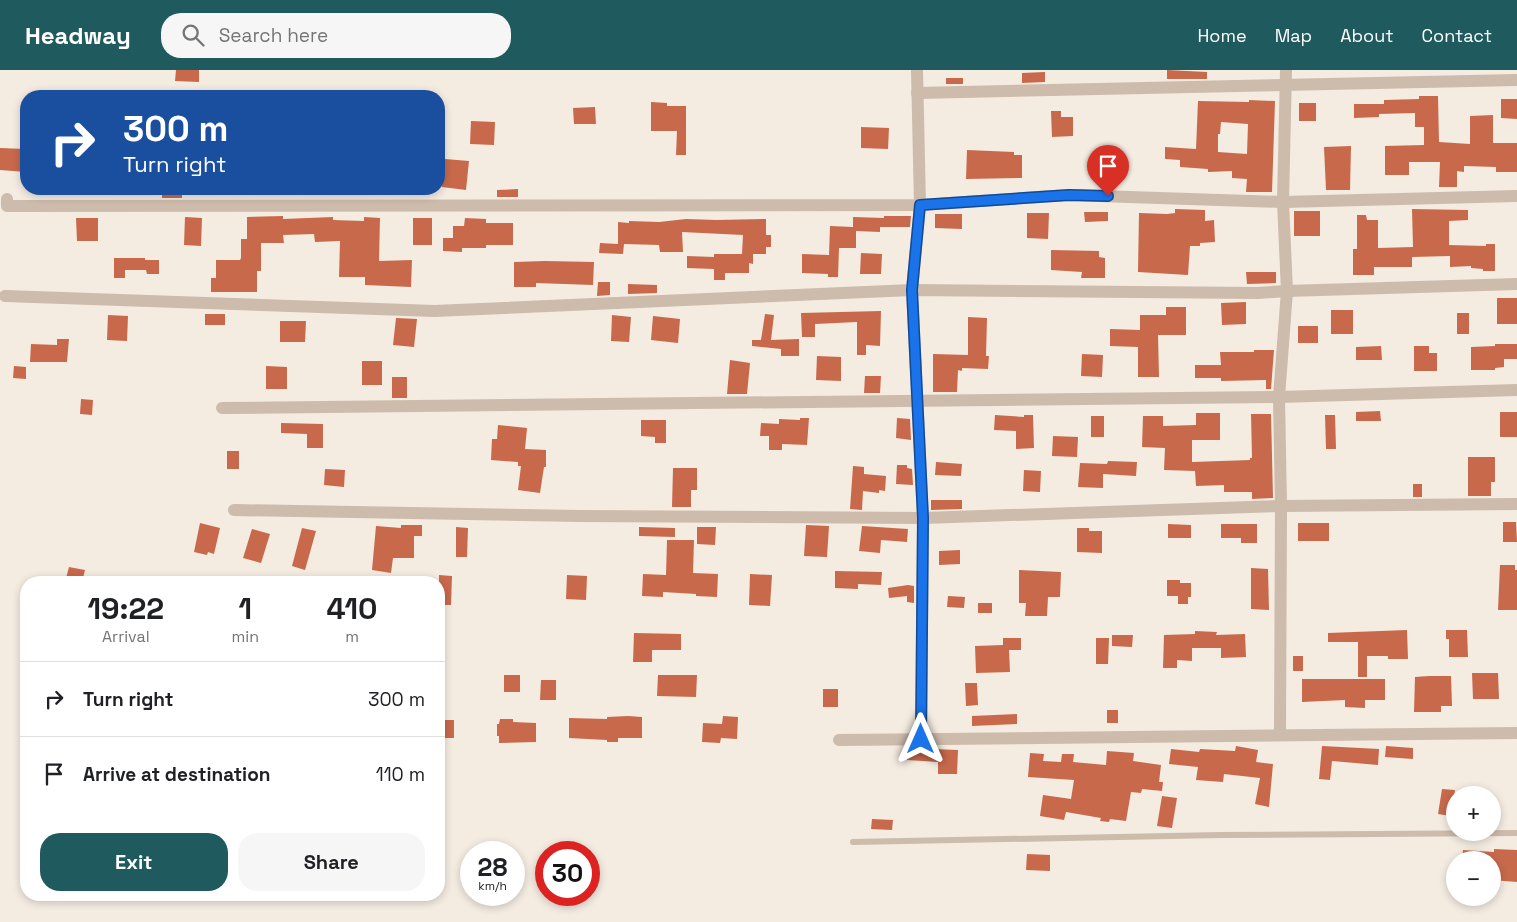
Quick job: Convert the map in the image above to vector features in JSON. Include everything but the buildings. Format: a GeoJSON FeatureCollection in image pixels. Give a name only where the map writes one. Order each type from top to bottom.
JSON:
{"type":"FeatureCollection","features":[{"type":"Feature","properties":{"kind":"street"},"geometry":{"type":"LineString","coordinates":[[917,70],[920,205],[912,290],[923,518],[921,739]]}},
{"type":"Feature","properties":{"kind":"street"},"geometry":{"type":"LineString","coordinates":[[1280,735],[1281,506],[1279,397],[1287,291],[1283,202],[1286,70]]}},
{"type":"Feature","properties":{"kind":"street"},"geometry":{"type":"LineString","coordinates":[[917,93],[1517,80]]}},
{"type":"Feature","properties":{"kind":"street"},"geometry":{"type":"LineString","coordinates":[[7,199],[7,206],[920,205],[1069,195],[1283,202],[1517,196]]}},
{"type":"Feature","properties":{"kind":"street"},"geometry":{"type":"LineString","coordinates":[[6,296],[435,311],[912,290],[1257,293],[1517,284]]}},
{"type":"Feature","properties":{"kind":"street"},"geometry":{"type":"LineString","coordinates":[[222,408],[1279,397],[1517,390]]}},
{"type":"Feature","properties":{"kind":"street"},"geometry":{"type":"LineString","coordinates":[[234,510],[579,516],[923,518],[1281,506],[1517,504]]}},
{"type":"Feature","properties":{"kind":"street"},"geometry":{"type":"LineString","coordinates":[[839,740],[1517,733]]}},
{"type":"Feature","properties":{"kind":"lane"},"geometry":{"type":"LineString","coordinates":[[853,842],[1211,835],[1517,833]]}},
{"type":"Feature","properties":{"kind":"route"},"geometry":{"type":"LineString","coordinates":[[921,739],[923,518],[912,290],[920,205],[1069,195],[1108,196]]}}]}
